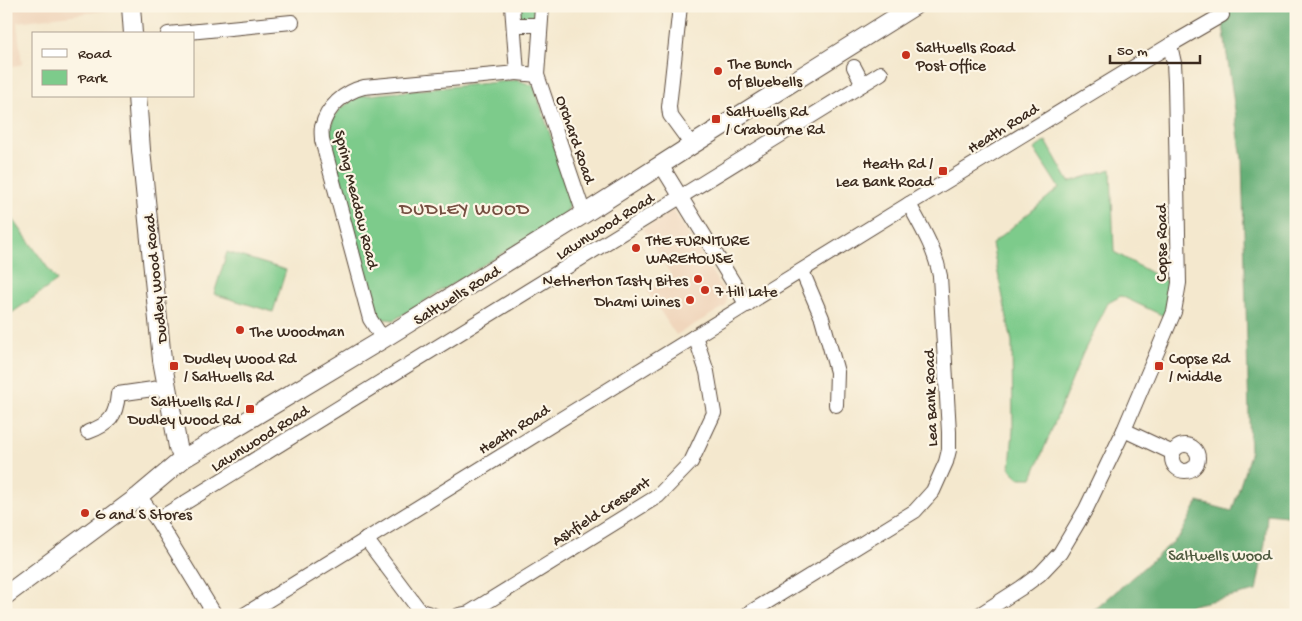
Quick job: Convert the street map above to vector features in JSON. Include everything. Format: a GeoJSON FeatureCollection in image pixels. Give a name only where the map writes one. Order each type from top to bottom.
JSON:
{"type":"FeatureCollection","features":[{"type":"Feature","properties":{"kind":"street"},"geometry":{"type":"LineString","coordinates":[[131,6],[133,32]]}},
{"type":"Feature","properties":{"kind":"street"},"geometry":{"type":"LineString","coordinates":[[512,6],[517,74],[537,75]]}},
{"type":"Feature","properties":{"kind":"street","name":"Orchard Road"},"geometry":{"type":"LineString","coordinates":[[542,6],[537,75],[584,214]]}},
{"type":"Feature","properties":{"kind":"street"},"geometry":{"type":"LineString","coordinates":[[680,6],[669,107],[670,115],[692,145]]}},
{"type":"Feature","properties":{"kind":"street","name":"Saltwells Road"},"geometry":{"type":"LineString","coordinates":[[6,594],[139,496],[183,460],[383,339],[914,6]]}},
{"type":"Feature","properties":{"kind":"street","name":"Heath Road"},"geometry":{"type":"LineString","coordinates":[[244,615],[908,204],[1222,15]]}},
{"type":"Feature","properties":{"kind":"street"},"geometry":{"type":"LineString","coordinates":[[189,32],[292,22]]}},
{"type":"Feature","properties":{"kind":"street"},"geometry":{"type":"LineString","coordinates":[[514,25],[540,25]]}},
{"type":"Feature","properties":{"kind":"street","name":"Copse Road"},"geometry":{"type":"LineString","coordinates":[[979,615],[1034,579],[1060,553],[1086,509],[1124,430],[1174,312],[1179,283],[1175,82],[1174,63],[1170,45]]}},
{"type":"Feature","properties":{"kind":"street"},"geometry":{"type":"LineString","coordinates":[[854,67],[863,84]]}},
{"type":"Feature","properties":{"kind":"street","name":"Spring Meadow Road"},"geometry":{"type":"LineString","coordinates":[[383,339],[370,319],[322,140],[322,128],[327,115],[340,98],[353,90],[364,87],[517,74]]}},
{"type":"Feature","properties":{"kind":"street","name":"Lawnwood Road"},"geometry":{"type":"LineString","coordinates":[[157,520],[881,74]]}},
{"type":"Feature","properties":{"kind":"street","name":"Dudley Wood Road"},"geometry":{"type":"LineString","coordinates":[[137,98],[162,360],[178,446],[183,460]]}},
{"type":"Feature","properties":{"kind":"street"},"geometry":{"type":"LineString","coordinates":[[661,165],[746,305]]}},
{"type":"Feature","properties":{"kind":"street","name":"Lea Bank Road"},"geometry":{"type":"LineString","coordinates":[[746,615],[914,511],[933,491],[946,462],[950,450],[938,261],[926,234],[908,204]]}},
{"type":"Feature","properties":{"kind":"street"},"geometry":{"type":"LineString","coordinates":[[802,271],[822,318],[837,372],[836,405]]}},
{"type":"Feature","properties":{"kind":"street","name":"Ashfield Crescent"},"geometry":{"type":"LineString","coordinates":[[459,615],[469,613],[658,496],[691,462],[714,413],[707,372],[695,336]]}},
{"type":"Feature","properties":{"kind":"street"},"geometry":{"type":"LineString","coordinates":[[88,432],[108,423],[117,407],[118,394],[167,386]]}},
{"type":"Feature","properties":{"kind":"street"},"geometry":{"type":"LineString","coordinates":[[1124,430],[1172,453]]}},
{"type":"Feature","properties":{"kind":"street"},"geometry":{"type":"LineString","coordinates":[[139,496],[157,520],[215,615]]}},
{"type":"Feature","properties":{"kind":"street"},"geometry":{"type":"LineString","coordinates":[[366,539],[420,611],[434,615]]}},
{"type":"Feature","properties":{"kind":"shaded area"},"geometry":{"type":"Polygon","coordinates":[[[6,6],[118,6],[118,9],[17,22],[22,64],[6,68],[6,6]]]}},
{"type":"Feature","properties":{"kind":"shaded area"},"geometry":{"type":"Polygon","coordinates":[[[673,210],[727,296],[726,306],[676,335],[647,291],[671,275],[643,229],[673,210]]]}},
{"type":"Feature","properties":{"kind":"green space"},"geometry":{"type":"Polygon","coordinates":[[[517,6],[537,6],[536,14],[531,18],[523,19],[520,17],[517,6]]]}},
{"type":"Feature","properties":{"kind":"green space","name":"Saltwells Wood"},"geometry":{"type":"Polygon","coordinates":[[[1215,6],[1296,6],[1296,517],[1267,514],[1265,543],[1256,591],[1192,605],[1182,615],[1085,615],[1098,607],[1180,536],[1198,502],[1232,511],[1250,454],[1242,159],[1222,15],[1215,6]]]}},
{"type":"Feature","properties":{"kind":"green space"},"geometry":{"type":"Polygon","coordinates":[[[518,80],[534,86],[572,200],[566,214],[394,320],[376,318],[329,136],[334,116],[341,108],[359,96],[518,80]]]}},
{"type":"Feature","properties":{"kind":"green space"},"geometry":{"type":"Polygon","coordinates":[[[1046,141],[1069,182],[1111,169],[1114,252],[1171,284],[1171,300],[1166,317],[1121,296],[1108,303],[1083,353],[1032,478],[1018,478],[1010,468],[1013,430],[1012,342],[992,244],[1059,188],[1034,149],[1046,141]]]}},
{"type":"Feature","properties":{"kind":"green space"},"geometry":{"type":"Polygon","coordinates":[[[6,209],[57,281],[6,317],[6,209]]]}},
{"type":"Feature","properties":{"kind":"green space"},"geometry":{"type":"Polygon","coordinates":[[[227,252],[286,270],[273,312],[214,294],[227,252]]]}},
{"type":"Feature","properties":{"kind":"place","name":"Saltwells Road Post Office"},"geometry":{"type":"Point","coordinates":[906,55]}},
{"type":"Feature","properties":{"kind":"place","name":"The Bunch of Bluebells"},"geometry":{"type":"Point","coordinates":[718,71]}},
{"type":"Feature","properties":{"kind":"place","name":"Saltwells Rd / Crabourne Rd"},"geometry":{"type":"Point","coordinates":[716,119]}},
{"type":"Feature","properties":{"kind":"place","name":"Heath Rd / Lea Bank Road"},"geometry":{"type":"Point","coordinates":[943,171]}},
{"type":"Feature","properties":{"kind":"place","name":"THE FURNITURE WAREHOUSE"},"geometry":{"type":"Point","coordinates":[636,248]}},
{"type":"Feature","properties":{"kind":"place","name":"Netherton Tasty Bites"},"geometry":{"type":"Point","coordinates":[698,279]}},
{"type":"Feature","properties":{"kind":"place","name":"7 till Late"},"geometry":{"type":"Point","coordinates":[705,290]}},
{"type":"Feature","properties":{"kind":"place","name":"Dhami Wines"},"geometry":{"type":"Point","coordinates":[690,300]}},
{"type":"Feature","properties":{"kind":"place","name":"The Woodman"},"geometry":{"type":"Point","coordinates":[240,330]}},
{"type":"Feature","properties":{"kind":"place","name":"Dudley Wood Rd / Saltwells Rd"},"geometry":{"type":"Point","coordinates":[174,366]}},
{"type":"Feature","properties":{"kind":"place","name":"Copse Rd / Middle"},"geometry":{"type":"Point","coordinates":[1159,366]}},
{"type":"Feature","properties":{"kind":"place","name":"Saltwells Rd / Dudley Wood Rd"},"geometry":{"type":"Point","coordinates":[250,409]}},
{"type":"Feature","properties":{"kind":"place","name":"G and S Stores"},"geometry":{"type":"Point","coordinates":[85,513]}},
{"type":"Feature","properties":{"kind":"district","name":"DUDLEY WOOD"},"geometry":{"type":"Point","coordinates":[465,207]}}]}
